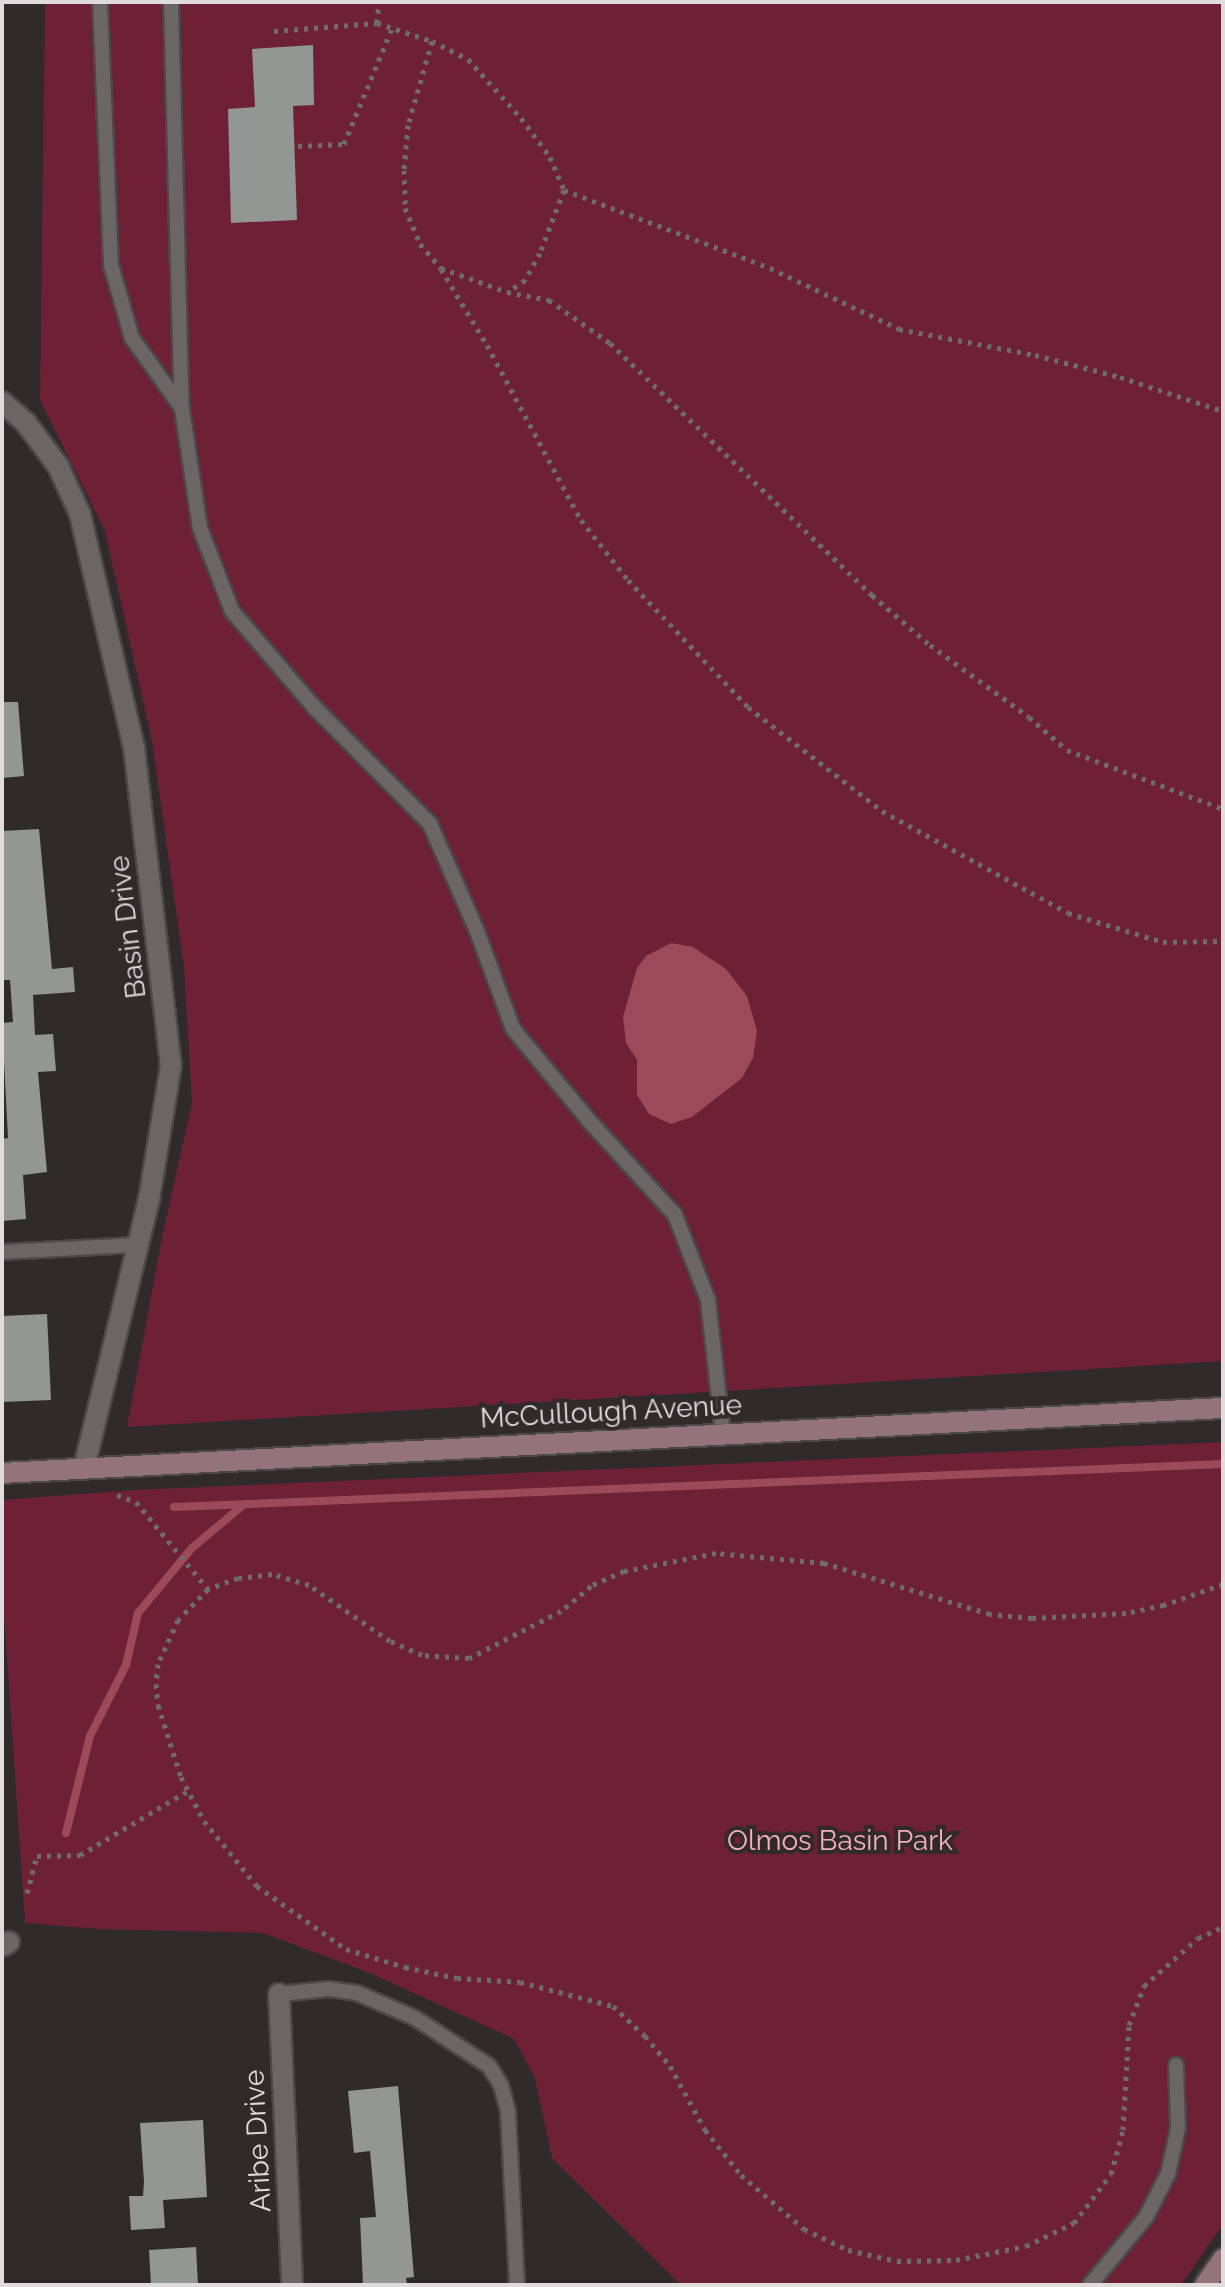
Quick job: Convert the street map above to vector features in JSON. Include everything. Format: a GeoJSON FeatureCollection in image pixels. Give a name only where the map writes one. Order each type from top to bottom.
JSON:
{"type":"FeatureCollection","features":[{"type":"Feature","properties":{"kind":"main road","name":"McCullough Avenue"},"geometry":{"type":"LineString","coordinates":[[2,1473],[1223,1408]]}},
{"type":"Feature","properties":{"kind":"main road"},"geometry":{"type":"LineString","coordinates":[[1205,2285],[1223,2259]]}},
{"type":"Feature","properties":{"kind":"street","name":"Basin Drive"},"geometry":{"type":"LineString","coordinates":[[2,402],[26,423],[58,466],[80,514],[134,747],[171,1065],[149,1199],[84,1468]]}},
{"type":"Feature","properties":{"kind":"street","name":"Aribe Drive"},"geometry":{"type":"LineString","coordinates":[[279,1994],[292,2285]]}},
{"type":"Feature","properties":{"kind":"lane"},"geometry":{"type":"LineString","coordinates":[[100,2],[111,265],[132,338],[182,409]]}},
{"type":"Feature","properties":{"kind":"lane"},"geometry":{"type":"LineString","coordinates":[[171,2],[182,409],[200,528],[232,611],[314,707],[430,824],[477,931],[513,1029],[592,1124],[675,1215],[708,1300],[723,1434]]}},
{"type":"Feature","properties":{"kind":"lane"},"geometry":{"type":"LineString","coordinates":[[2,1252],[136,1245]]}},
{"type":"Feature","properties":{"kind":"lane"},"geometry":{"type":"LineString","coordinates":[[279,1994],[329,1989],[357,1993],[415,2018],[489,2066],[501,2085],[508,2112],[517,2285]]}},
{"type":"Feature","properties":{"kind":"lane"},"geometry":{"type":"LineString","coordinates":[[1090,2285],[1146,2217],[1168,2174],[1178,2128],[1176,2065]]}},
{"type":"Feature","properties":{"kind":"path"},"geometry":{"type":"LineString","coordinates":[[377,23],[379,2]]}},
{"type":"Feature","properties":{"kind":"path"},"geometry":{"type":"LineString","coordinates":[[274,31],[377,23],[432,41],[468,59],[521,118],[550,157],[564,190],[540,253],[525,280],[507,292]]}},
{"type":"Feature","properties":{"kind":"path"},"geometry":{"type":"LineString","coordinates":[[298,146],[344,144],[392,28]]}},
{"type":"Feature","properties":{"kind":"path"},"geometry":{"type":"LineString","coordinates":[[432,41],[408,125],[405,208],[420,244],[441,268],[487,345],[581,520],[628,580],[748,707],[882,811],[1068,913],[1163,942],[1223,941]]}},
{"type":"Feature","properties":{"kind":"path"},"geometry":{"type":"LineString","coordinates":[[564,190],[770,268],[899,329],[1035,355],[1120,377],[1223,411]]}},
{"type":"Feature","properties":{"kind":"path"},"geometry":{"type":"LineString","coordinates":[[441,268],[507,292],[549,300],[610,343],[872,595],[930,645],[1029,717],[1067,750],[1223,809]]}},
{"type":"Feature","properties":{"kind":"path"},"geometry":{"type":"LineString","coordinates":[[117,1495],[136,1502],[208,1589]]}},
{"type":"Feature","properties":{"kind":"path"},"geometry":{"type":"LineString","coordinates":[[1223,1584],[1164,1605],[1126,1613],[1032,1618],[978,1611],[824,1563],[716,1553],[624,1571],[591,1586],[561,1611],[469,1658],[422,1655],[390,1641],[309,1585],[272,1574],[238,1578],[208,1589],[178,1620],[157,1674],[158,1705],[188,1791],[204,1821],[257,1886],[346,1949],[405,1967],[457,1978],[520,1982],[613,2006],[645,2036],[670,2066],[705,2130],[741,2175],[804,2229],[848,2250],[897,2261],[956,2260],[1026,2246],[1074,2223],[1111,2174],[1123,2130],[1129,2025],[1144,1986],[1198,1938],[1223,1927]]}},
{"type":"Feature","properties":{"kind":"path"},"geometry":{"type":"LineString","coordinates":[[27,1893],[37,1856],[80,1855],[188,1791]]}},
{"type":"Feature","properties":{"kind":"green space"},"geometry":{"type":"Polygon","coordinates":[[[45,2],[1223,2],[1223,1361],[127,1427],[163,1232],[192,1103],[184,968],[152,741],[105,531],[40,400],[45,2]]]}},
{"type":"Feature","properties":{"kind":"green space","name":"Olmos Basin Park"},"geometry":{"type":"Polygon","coordinates":[[[1223,1442],[1223,2224],[1181,2285],[681,2285],[552,2158],[535,2078],[514,2039],[370,1973],[263,1933],[99,1929],[25,1923],[2,1585],[2,1500],[135,1490],[1223,1442]]]}},
{"type":"Feature","properties":{"kind":"shaded area"},"geometry":{"type":"Polygon","coordinates":[[[671,943],[693,947],[726,969],[747,996],[757,1031],[753,1058],[742,1078],[692,1117],[671,1124],[649,1114],[637,1095],[637,1060],[626,1043],[623,1017],[637,968],[646,956],[671,943]]]}},
{"type":"Feature","properties":{"kind":"building"},"geometry":{"type":"Polygon","coordinates":[[[313,45],[314,105],[293,106],[297,220],[231,223],[228,109],[255,107],[252,49],[313,45]]]}},
{"type":"Feature","properties":{"kind":"building"},"geometry":{"type":"Polygon","coordinates":[[[2,702],[18,702],[24,776],[2,778],[2,702]]]}},
{"type":"Feature","properties":{"kind":"building"},"geometry":{"type":"Polygon","coordinates":[[[39,829],[52,969],[73,967],[75,992],[33,995],[35,1035],[53,1034],[56,1071],[38,1072],[47,1172],[23,1175],[26,1219],[2,1221],[2,1139],[8,1138],[2,1023],[13,1022],[10,980],[2,980],[2,831],[39,829]]]}},
{"type":"Feature","properties":{"kind":"building"},"geometry":{"type":"Polygon","coordinates":[[[47,1314],[51,1400],[2,1402],[2,1316],[47,1314]]]}},
{"type":"Feature","properties":{"kind":"building"},"geometry":{"type":"Polygon","coordinates":[[[398,2086],[414,2277],[406,2278],[407,2285],[363,2285],[360,2218],[376,2217],[370,2151],[354,2153],[348,2091],[398,2086]]]}},
{"type":"Feature","properties":{"kind":"building"},"geometry":{"type":"Polygon","coordinates":[[[203,2120],[207,2197],[163,2200],[165,2228],[131,2230],[129,2196],[143,2196],[140,2123],[203,2120]]]}},
{"type":"Feature","properties":{"kind":"building"},"geometry":{"type":"Polygon","coordinates":[[[196,2247],[198,2285],[151,2285],[149,2250],[196,2247]]]}},
{"type":"Feature","properties":{"kind":"waterway"},"geometry":{"type":"LineString","coordinates":[[174,1507],[1223,1464]]}},
{"type":"Feature","properties":{"kind":"waterway"},"geometry":{"type":"LineString","coordinates":[[66,1833],[90,1736],[126,1665],[138,1613],[192,1548],[242,1506]]}}]}
